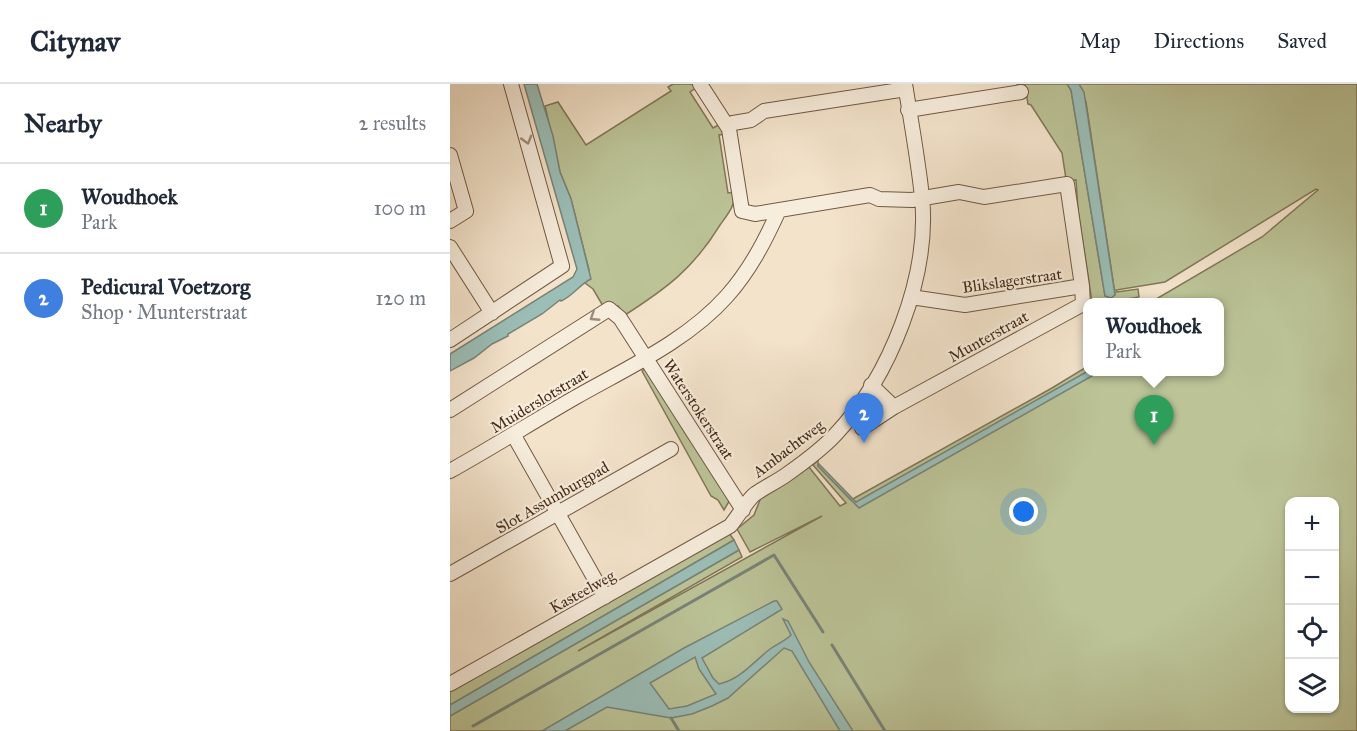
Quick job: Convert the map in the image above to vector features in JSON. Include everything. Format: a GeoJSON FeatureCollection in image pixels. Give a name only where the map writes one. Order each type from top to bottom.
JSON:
{"type":"FeatureCollection","features":[{"type":"Feature","properties":{"kind":"street"},"geometry":{"type":"LineString","coordinates":[[450,340],[562,266],[511,84]]}},
{"type":"Feature","properties":{"kind":"street"},"geometry":{"type":"LineString","coordinates":[[700,84],[727,126],[742,211],[755,214],[870,195],[879,199],[922,198]]}},
{"type":"Feature","properties":{"kind":"street"},"geometry":{"type":"LineString","coordinates":[[727,126],[751,120],[764,111],[906,87]]}},
{"type":"Feature","properties":{"kind":"street","name":"Ambachtweg"},"geometry":{"type":"LineString","coordinates":[[730,526],[753,496],[786,475],[835,434],[871,385],[898,335],[911,297],[921,248],[922,198],[906,87]]}},
{"type":"Feature","properties":{"kind":"street"},"geometry":{"type":"LineString","coordinates":[[908,110],[1021,92]]}},
{"type":"Feature","properties":{"kind":"street"},"geometry":{"type":"LineString","coordinates":[[450,155],[466,211],[450,221]]}},
{"type":"Feature","properties":{"kind":"street","name":"Munterstraat"},"geometry":{"type":"LineString","coordinates":[[922,198],[959,192],[984,197],[1067,184],[1083,298]]}},
{"type":"Feature","properties":{"kind":"street","name":"Muiderslotstraat"},"geometry":{"type":"LineString","coordinates":[[450,471],[682,334],[726,297],[747,272],[764,244],[779,210]]}},
{"type":"Feature","properties":{"kind":"street"},"geometry":{"type":"LineString","coordinates":[[450,247],[492,313]]}},
{"type":"Feature","properties":{"kind":"street","name":"Blikslagerstraat"},"geometry":{"type":"LineString","coordinates":[[911,297],[965,305],[1082,286]]}},
{"type":"Feature","properties":{"kind":"street","name":"Waterstokerstraat"},"geometry":{"type":"LineString","coordinates":[[450,410],[609,309],[617,314],[646,357],[743,510]]}},
{"type":"Feature","properties":{"kind":"street","name":"Munterstraat"},"geometry":{"type":"LineString","coordinates":[[862,428],[894,407],[1083,309]]}},
{"type":"Feature","properties":{"kind":"street"},"geometry":{"type":"LineString","coordinates":[[871,385],[894,407]]}},
{"type":"Feature","properties":{"kind":"street"},"geometry":{"type":"LineString","coordinates":[[513,434],[605,597]]}},
{"type":"Feature","properties":{"kind":"street","name":"Slot Assumburgpad"},"geometry":{"type":"LineString","coordinates":[[450,574],[671,449]]}},
{"type":"Feature","properties":{"kind":"street","name":"Kasteelweg"},"geometry":{"type":"LineString","coordinates":[[451,681],[730,526]]}},
{"type":"Feature","properties":{"kind":"green space"},"geometry":{"type":"Polygon","coordinates":[[[673,84],[694,84],[696,88],[690,92],[713,128],[720,124],[726,134],[719,135],[728,193],[735,192],[734,202],[710,240],[689,266],[654,296],[625,315],[618,306],[603,306],[593,289],[585,283],[589,270],[571,199],[560,172],[545,106],[558,102],[586,145],[671,91],[668,87],[673,84]]]}},
{"type":"Feature","properties":{"kind":"green space"},"geometry":{"type":"Polygon","coordinates":[[[1017,84],[1067,84],[1071,90],[1105,296],[1111,298],[1091,298],[1078,210],[1076,180],[1066,179],[1062,153],[1031,105],[1028,104],[1025,85],[1018,86],[1017,84]]]}},
{"type":"Feature","properties":{"kind":"green space"},"geometry":{"type":"Polygon","coordinates":[[[1078,84],[1357,84],[1357,731],[450,731],[450,716],[739,550],[742,557],[578,651],[822,516],[750,552],[737,529],[754,515],[762,495],[809,467],[840,506],[846,503],[813,465],[818,460],[818,466],[851,500],[1083,369],[1083,376],[1224,376],[1224,298],[1158,298],[1262,237],[1318,190],[1316,189],[1165,282],[1116,290],[1117,292],[1138,289],[1139,297],[1111,298],[1115,294],[1086,102],[1078,84]]]}},
{"type":"Feature","properties":{"kind":"green space"},"geometry":{"type":"Polygon","coordinates":[[[646,368],[688,437],[691,436],[731,498],[724,510],[718,500],[711,496],[642,371],[646,368]]]}},
{"type":"Feature","properties":{"kind":"green space"},"geometry":{"type":"Polygon","coordinates":[[[729,533],[734,540],[450,705],[450,688],[729,533]]]}},
{"type":"Feature","properties":{"kind":"water"},"geometry":{"type":"Polygon","coordinates":[[[524,84],[537,84],[553,136],[560,172],[571,199],[591,279],[565,299],[560,300],[474,358],[450,371],[450,354],[573,277],[577,269],[524,84]]]}},
{"type":"Feature","properties":{"kind":"water"},"geometry":{"type":"Polygon","coordinates":[[[1067,84],[1079,84],[1084,92],[1115,295],[1111,298],[1105,296],[1071,90],[1067,84]]]}},
{"type":"Feature","properties":{"kind":"water"},"geometry":{"type":"Polygon","coordinates":[[[1083,374],[1083,376],[1092,376],[859,508],[818,466],[819,464],[856,502],[1083,374]]]}},
{"type":"Feature","properties":{"kind":"water"},"geometry":{"type":"Polygon","coordinates":[[[734,540],[739,550],[450,716],[450,705],[734,540]]]}},
{"type":"Feature","properties":{"kind":"water"},"geometry":{"type":"Polygon","coordinates":[[[777,601],[782,609],[702,658],[713,678],[719,684],[727,682],[789,637],[791,635],[783,619],[788,621],[809,662],[853,731],[840,731],[792,651],[784,648],[728,698],[692,714],[671,718],[607,707],[565,731],[542,731],[684,648],[777,601]],[[695,657],[650,683],[669,709],[687,706],[716,694],[699,669],[695,657]]]}},
{"type":"Feature","properties":{"kind":"waterway"},"geometry":{"type":"LineString","coordinates":[[473,726],[774,555],[823,632]]}},
{"type":"Feature","properties":{"kind":"waterway"},"geometry":{"type":"LineString","coordinates":[[832,645],[885,731]]}},
{"type":"Feature","properties":{"kind":"waterway"},"geometry":{"type":"LineString","coordinates":[[671,718],[679,731]]}},
{"type":"Feature","properties":{"kind":"place","name":"Pedicural Voetzorg"},"geometry":{"type":"Point","coordinates":[864,443]}},
{"type":"Feature","properties":{"kind":"place","name":"Woudhoek"},"geometry":{"type":"Point","coordinates":[1154,445]}}]}
